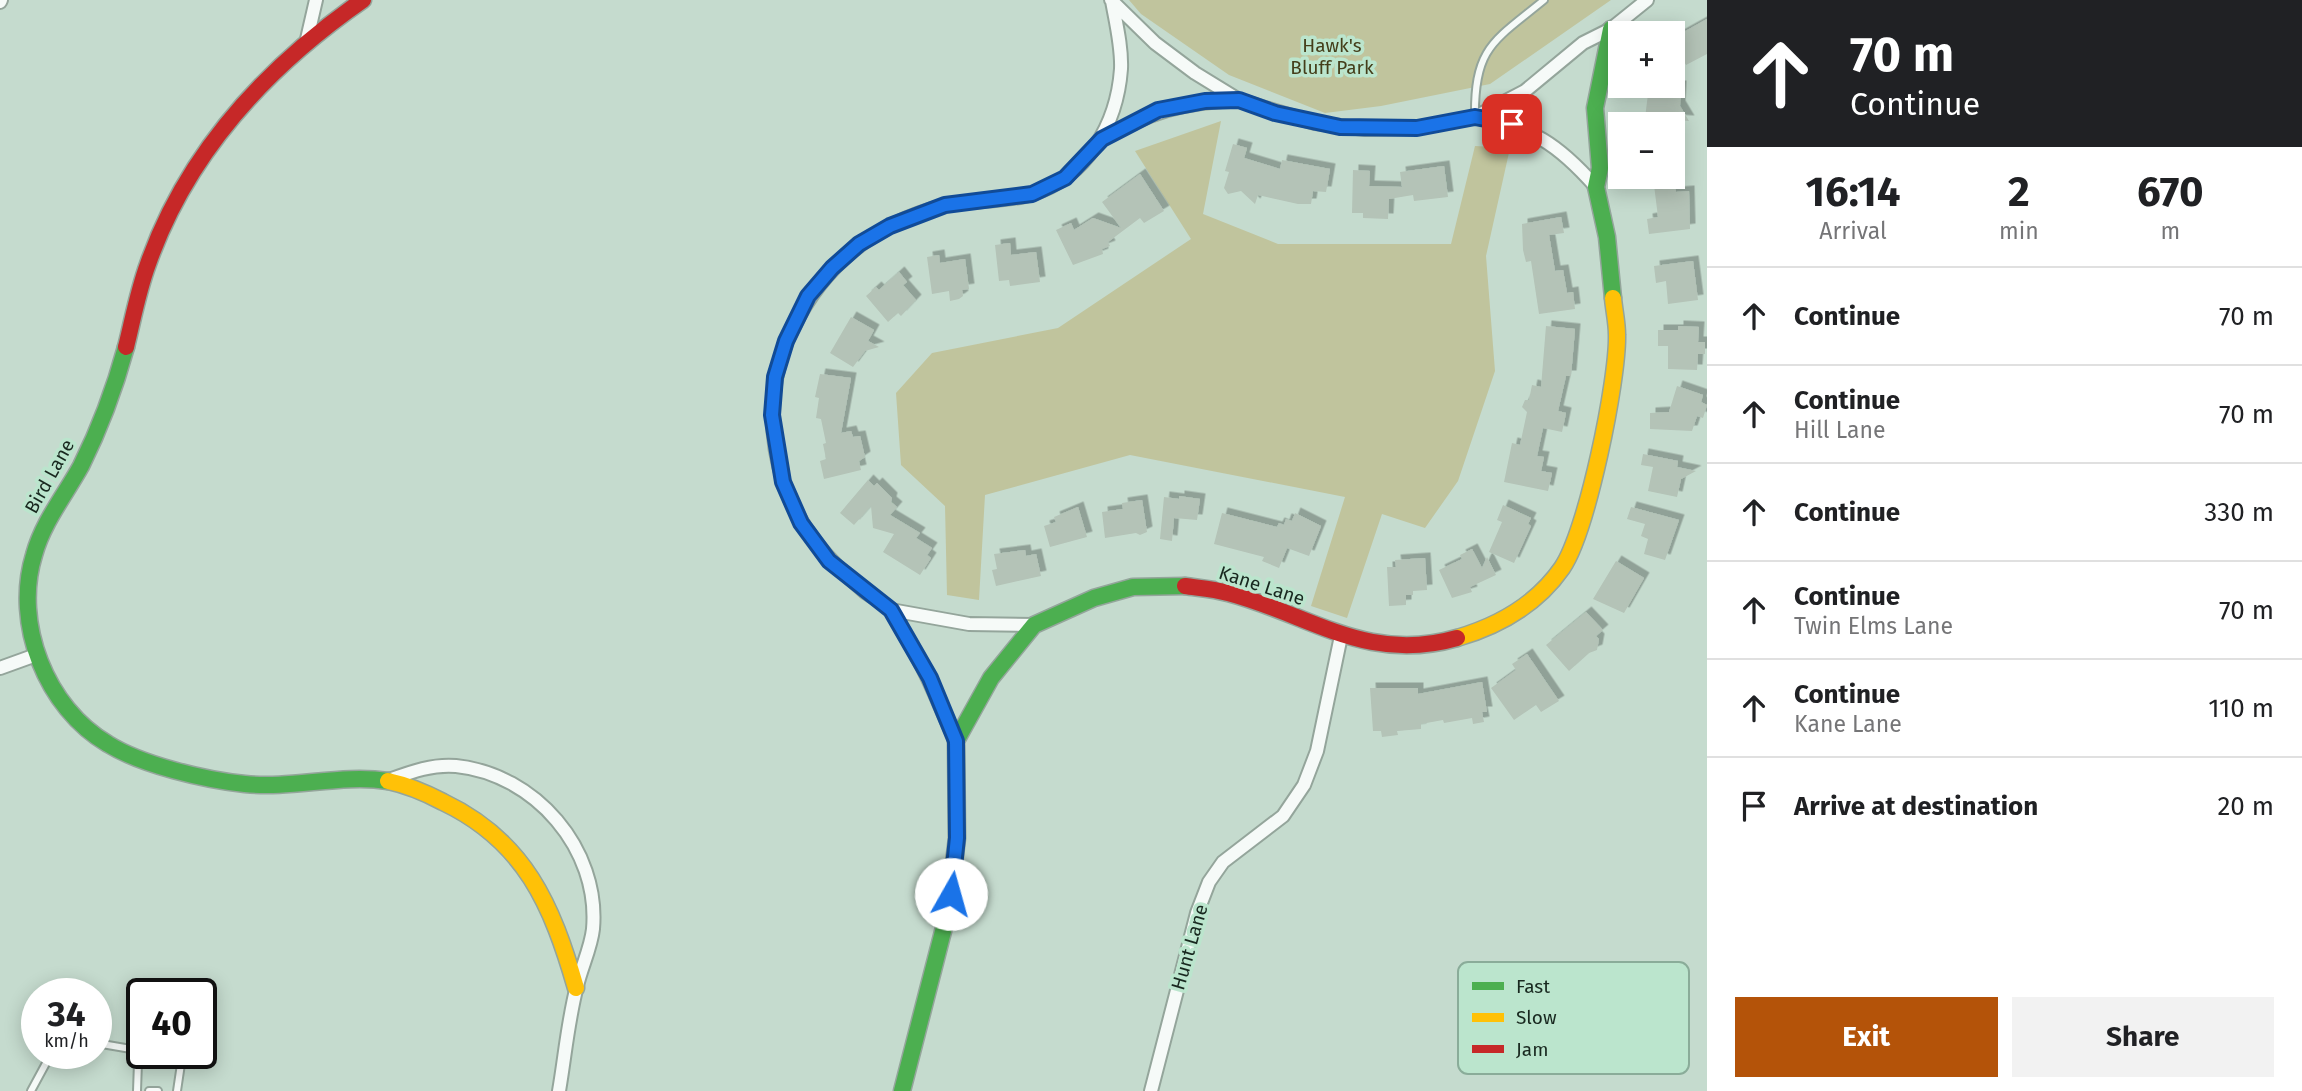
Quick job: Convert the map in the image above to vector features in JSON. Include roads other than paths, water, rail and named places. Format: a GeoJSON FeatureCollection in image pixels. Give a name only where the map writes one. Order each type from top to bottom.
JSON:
{"type":"FeatureCollection","features":[{"type":"Feature","properties":{"kind":"street"},"geometry":{"type":"LineString","coordinates":[[307,39],[316,0]]}},
{"type":"Feature","properties":{"kind":"street","name":"Bird Lane"},"geometry":{"type":"LineString","coordinates":[[363,0],[307,39],[252,95],[212,144],[176,201],[152,250],[119,372],[102,421],[80,467],[41,533],[30,569],[28,606],[36,655],[50,687],[85,728],[107,744],[136,757],[206,777],[250,785],[389,780],[420,768],[455,766],[491,774],[508,781],[548,810],[567,833],[579,855],[591,904],[593,930],[576,988],[559,1091]]}},
{"type":"Feature","properties":{"kind":"street"},"geometry":{"type":"LineString","coordinates":[[1112,1],[1155,43],[1195,73],[1239,100],[1275,113],[1340,127],[1417,128],[1475,117],[1525,91],[1583,43],[1608,30]]}},
{"type":"Feature","properties":{"kind":"street"},"geometry":{"type":"LineString","coordinates":[[1102,139],[1116,102],[1121,68],[1112,1]]}},
{"type":"Feature","properties":{"kind":"street"},"geometry":{"type":"LineString","coordinates":[[1620,21],[1640,2]]}},
{"type":"Feature","properties":{"kind":"street","name":"Kane Lane"},"geometry":{"type":"LineString","coordinates":[[902,1091],[950,900],[957,838],[956,741],[991,678],[1034,625],[1094,597],[1133,587],[1171,584],[1228,593],[1341,636],[1413,647],[1458,640],[1489,629],[1517,613],[1562,568],[1585,515],[1614,377],[1617,336],[1607,237],[1596,187],[1600,168],[1595,108],[1608,44]]}},
{"type":"Feature","properties":{"kind":"street"},"geometry":{"type":"LineString","coordinates":[[956,741],[930,678],[891,610],[829,561],[801,523],[783,482],[772,415],[775,377],[786,341],[808,296],[832,268],[859,244],[890,226],[945,205],[1032,194],[1065,178],[1102,139],[1158,110],[1205,101],[1239,100]]}},
{"type":"Feature","properties":{"kind":"street"},"geometry":{"type":"LineString","coordinates":[[1475,117],[1512,124],[1538,135],[1559,149],[1596,187]]}},
{"type":"Feature","properties":{"kind":"street"},"geometry":{"type":"LineString","coordinates":[[891,610],[969,624],[1034,625]]}},
{"type":"Feature","properties":{"kind":"street","name":"Hunt Lane"},"geometry":{"type":"LineString","coordinates":[[1151,1091],[1197,913],[1209,883],[1223,862],[1283,816],[1304,785],[1317,751],[1341,636]]}},
{"type":"Feature","properties":{"kind":"street"},"geometry":{"type":"LineString","coordinates":[[0,668],[36,655]]}},
{"type":"Feature","properties":{"kind":"street","name":"Bird Lane"},"geometry":{"type":"LineString","coordinates":[[389,780],[463,810],[495,832],[514,852],[545,895],[565,947],[576,988]]}},
{"type":"Feature","properties":{"kind":"lane"},"geometry":{"type":"LineString","coordinates":[[1475,117],[1478,68],[1486,50],[1544,0]]}},
{"type":"Feature","properties":{"kind":"lane"},"geometry":{"type":"LineString","coordinates":[[31,1091],[43,1069]]}},
{"type":"Feature","properties":{"kind":"lane"},"geometry":{"type":"LineString","coordinates":[[137,1091],[138,1069]]}},
{"type":"Feature","properties":{"kind":"lane"},"geometry":{"type":"LineString","coordinates":[[177,1091],[180,1069]]}},
{"type":"Feature","properties":{"kind":"lane"},"geometry":{"type":"LineString","coordinates":[[149,1091],[158,1091]]}},
{"type":"Feature","properties":{"kind":"park label","name":"Hawk's Bluff Park"},"geometry":{"type":"Point","coordinates":[1332,56]}}]}
